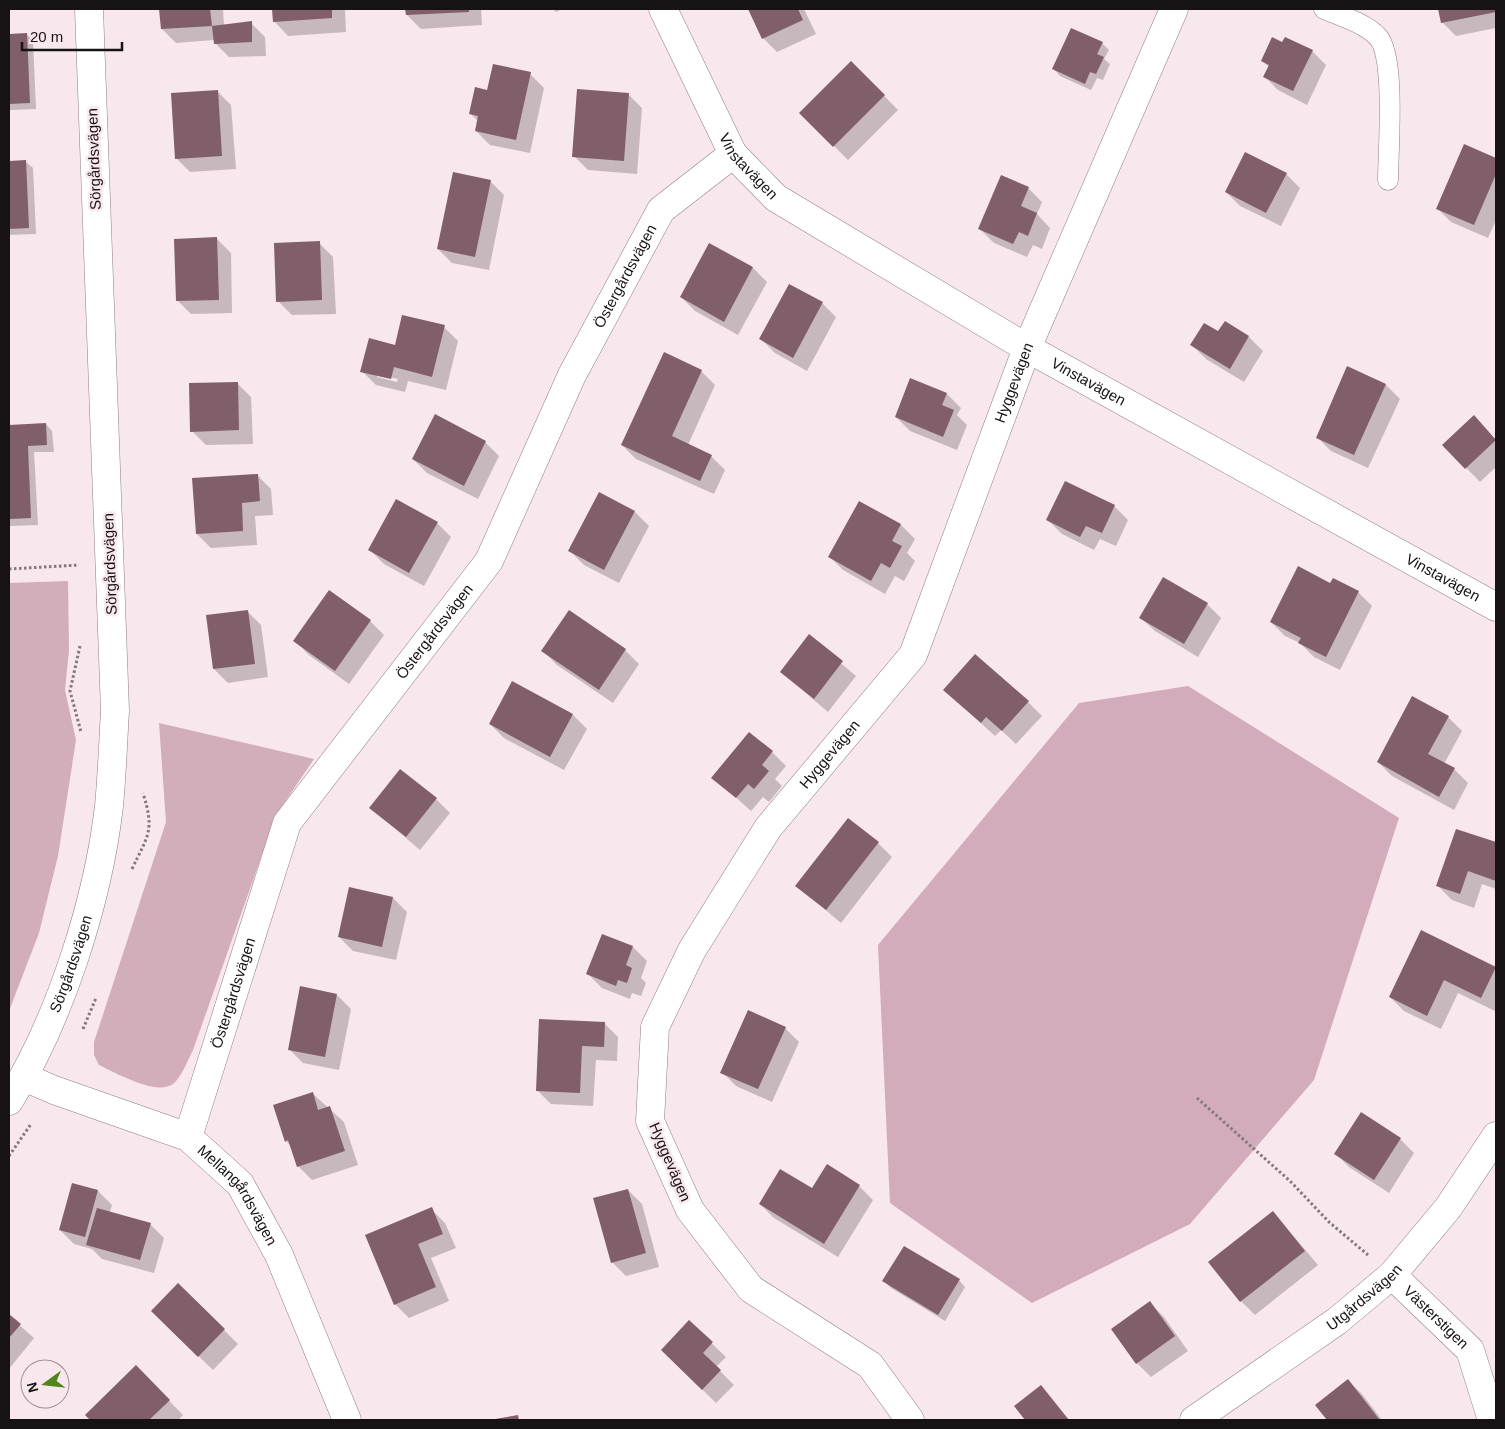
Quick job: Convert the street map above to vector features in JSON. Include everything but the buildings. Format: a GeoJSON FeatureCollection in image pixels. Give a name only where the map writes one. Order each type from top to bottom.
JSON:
{"type":"FeatureCollection","features":[{"type":"Feature","properties":{"kind":"street","name":"Sörgårdsvägen"},"geometry":{"type":"LineString","coordinates":[[9,1101],[24,1077],[72,962],[92,898],[109,807],[115,711],[89,9]]}},
{"type":"Feature","properties":{"kind":"street","name":"Vinstavägen"},"geometry":{"type":"LineString","coordinates":[[663,9],[733,154],[776,198],[1027,348],[1496,607]]}},
{"type":"Feature","properties":{"kind":"street","name":"Hyggevägen"},"geometry":{"type":"LineString","coordinates":[[910,1420],[870,1365],[750,1289],[690,1210],[650,1121],[655,1027],[692,950],[768,828],[913,655],[1027,348],[1174,9]]}},
{"type":"Feature","properties":{"kind":"street","name":"Östergårdsvägen"},"geometry":{"type":"LineString","coordinates":[[188,1137],[287,823],[489,562],[572,375],[661,210],[733,154]]}},
{"type":"Feature","properties":{"kind":"street","name":"Mellangårdsvägen"},"geometry":{"type":"LineString","coordinates":[[24,1077],[54,1090],[188,1137],[240,1184],[279,1255],[347,1420]]}},
{"type":"Feature","properties":{"kind":"street","name":"Utgårdsvägen"},"geometry":{"type":"LineString","coordinates":[[1194,1420],[1337,1321],[1392,1275],[1448,1208],[1496,1136]]}},
{"type":"Feature","properties":{"kind":"street","name":"Västerstigen"},"geometry":{"type":"LineString","coordinates":[[1392,1275],[1470,1350],[1492,1420]]}},
{"type":"Feature","properties":{"kind":"lane"},"geometry":{"type":"LineString","coordinates":[[1324,9],[1367,28],[1379,38],[1387,62],[1389,95],[1388,180]]}},
{"type":"Feature","properties":{"kind":"path"},"geometry":{"type":"LineString","coordinates":[[79,555],[80,575]]}},
{"type":"Feature","properties":{"kind":"path"},"geometry":{"type":"LineString","coordinates":[[9,569],[80,565]]}},
{"type":"Feature","properties":{"kind":"path"},"geometry":{"type":"LineString","coordinates":[[81,641],[70,691],[82,735]]}},
{"type":"Feature","properties":{"kind":"path"},"geometry":{"type":"LineString","coordinates":[[1197,1098],[1290,1181],[1329,1222],[1392,1275]]}},
{"type":"Feature","properties":{"kind":"shaded area"},"geometry":{"type":"Polygon","coordinates":[[[68,581],[69,650],[65,690],[76,740],[58,856],[39,933],[9,1011],[9,583],[68,581]]]}},
{"type":"Feature","properties":{"kind":"shaded area"},"geometry":{"type":"Polygon","coordinates":[[[1188,686],[1399,818],[1314,1080],[1190,1224],[1032,1303],[890,1203],[878,945],[1079,703],[1188,686]]]}},
{"type":"Feature","properties":{"kind":"shaded area"},"geometry":{"type":"Polygon","coordinates":[[[159,723],[314,759],[276,815],[193,1050],[179,1078],[173,1084],[166,1087],[147,1085],[125,1078],[99,1065],[94,1055],[94,1042],[166,822],[159,723]]]}}]}
